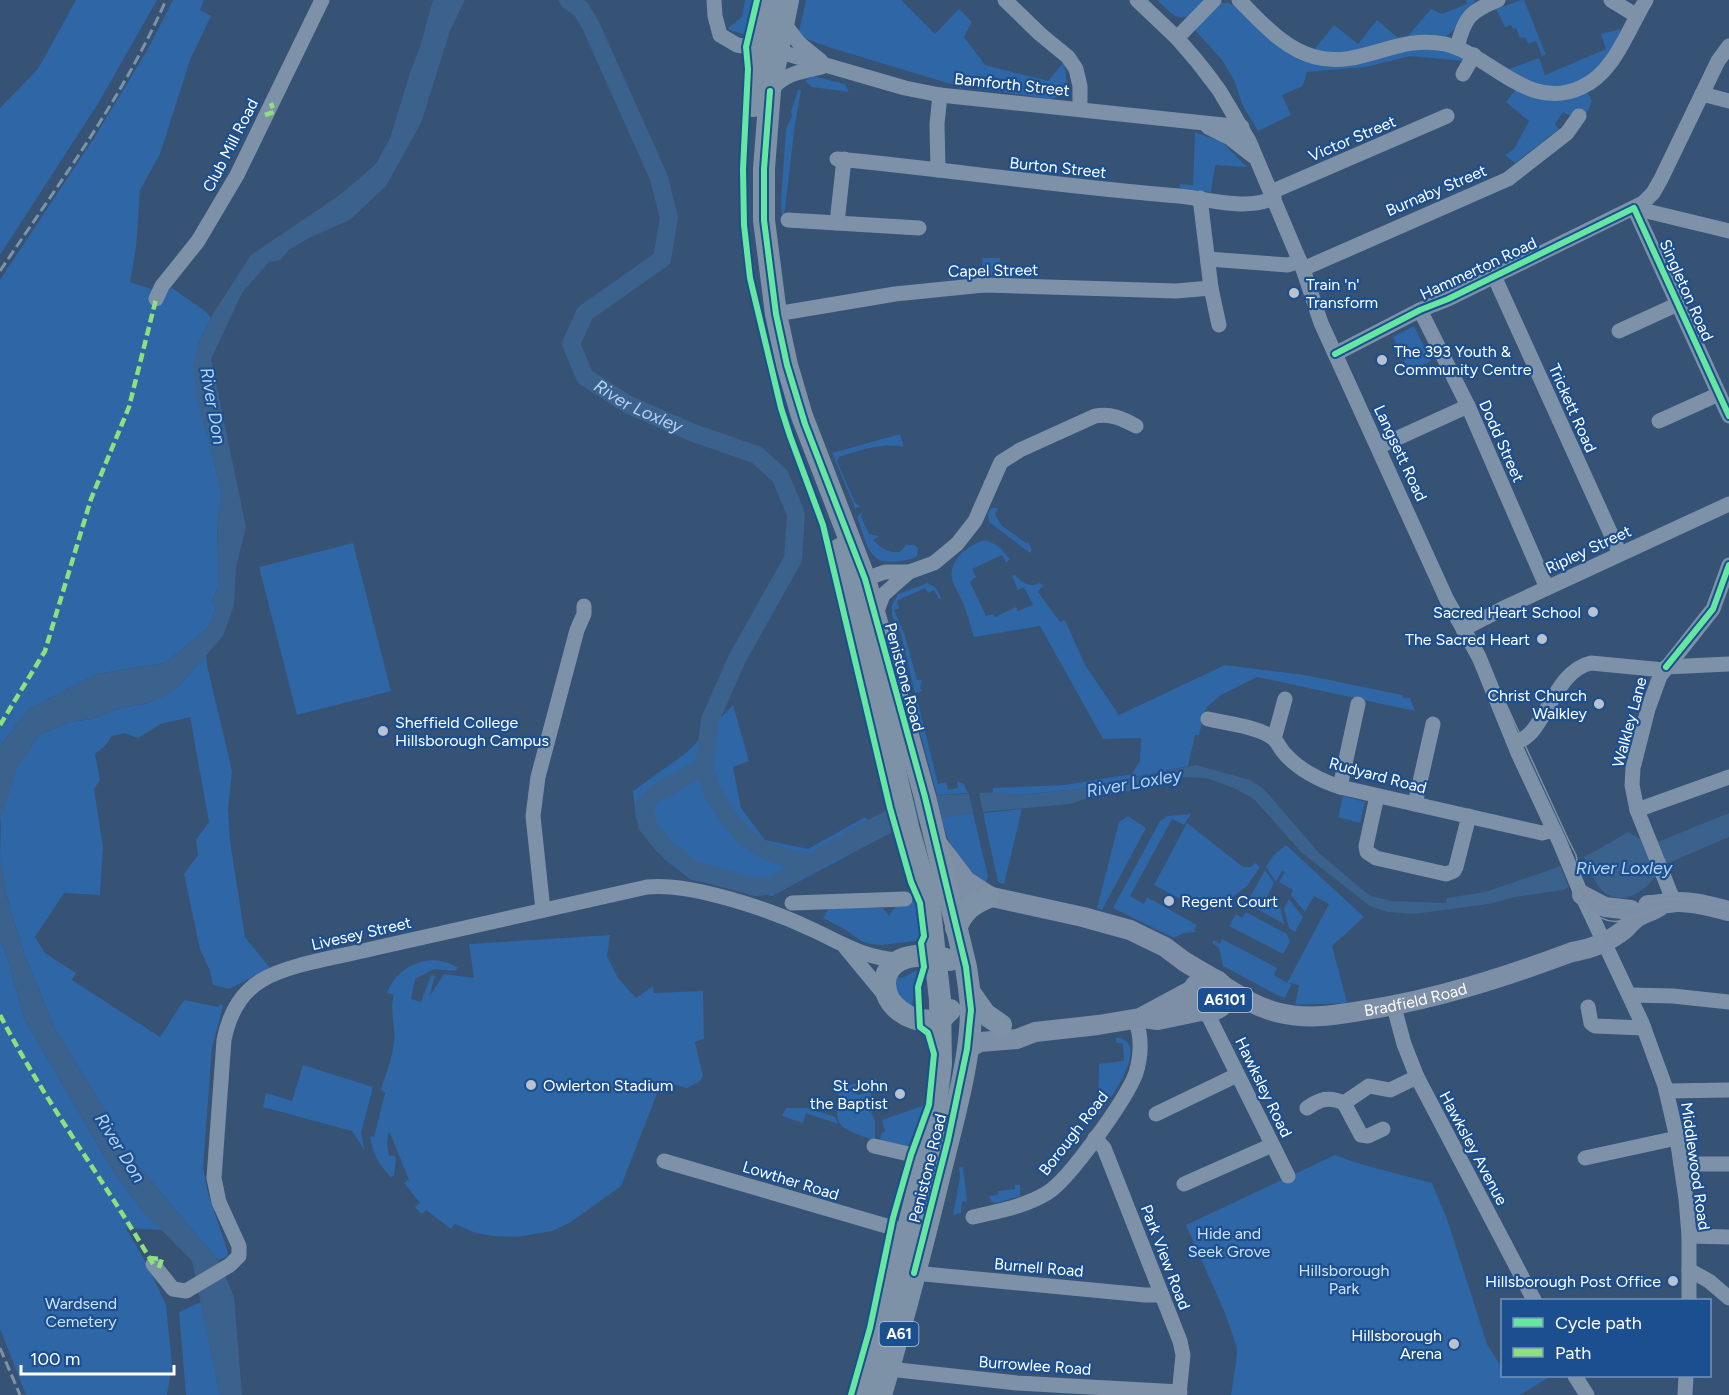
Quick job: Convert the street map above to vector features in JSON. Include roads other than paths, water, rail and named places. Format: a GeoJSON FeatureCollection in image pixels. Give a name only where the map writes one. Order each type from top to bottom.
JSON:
{"type":"FeatureCollection","features":[{"type":"Feature","properties":{"kind":"highway","name":"Penistone Road"},"geometry":{"type":"LineString","coordinates":[[769,0],[753,108],[751,186],[754,246],[763,312],[786,403],[866,617],[925,797],[968,981],[968,1040],[948,1140],[881,1395]]}},
{"type":"Feature","properties":{"kind":"highway","name":"Penistone Road"},"geometry":{"type":"LineString","coordinates":[[761,49],[783,22],[788,0]]}},
{"type":"Feature","properties":{"kind":"highway","name":"Penistone Road"},"geometry":{"type":"LineString","coordinates":[[761,49],[770,91],[766,120],[764,201],[768,258],[776,314],[802,416],[865,579]]}},
{"type":"Feature","properties":{"kind":"highway"},"geometry":{"type":"LineString","coordinates":[[865,579],[860,586],[861,604],[866,617]]}},
{"type":"Feature","properties":{"kind":"highway","name":"Penistone Road"},"geometry":{"type":"LineString","coordinates":[[860,1395],[926,1158],[939,1085],[940,1020],[936,956],[929,901],[902,804],[866,617]]}},
{"type":"Feature","properties":{"kind":"highway"},"geometry":{"type":"LineString","coordinates":[[923,877],[948,892]]}},
{"type":"Feature","properties":{"kind":"highway"},"geometry":{"type":"LineString","coordinates":[[956,927],[962,915],[972,904],[989,897]]}},
{"type":"Feature","properties":{"kind":"highway"},"geometry":{"type":"LineString","coordinates":[[968,981],[954,1007],[940,1020],[918,1020],[907,1015],[889,999],[885,990],[885,979],[891,965],[897,960],[914,955],[936,956],[968,981],[985,1014],[1001,1025]]}},
{"type":"Feature","properties":{"kind":"highway"},"geometry":{"type":"LineString","coordinates":[[939,1085],[957,1043],[963,1035],[968,1040]]}},
{"type":"Feature","properties":{"kind":"main road"},"geometry":{"type":"LineString","coordinates":[[933,830],[966,881],[989,897]]}},
{"type":"Feature","properties":{"kind":"main road","name":"Bradfield Road"},"geometry":{"type":"LineString","coordinates":[[948,892],[989,897],[1130,930],[1165,947],[1254,1005],[1302,1017],[1329,1016],[1394,1007],[1459,991],[1572,952],[1588,950],[1606,932],[1626,928],[1633,914],[1654,910],[1667,904]]}},
{"type":"Feature","properties":{"kind":"main road"},"geometry":{"type":"LineString","coordinates":[[1584,898],[1605,907],[1633,914]]}},
{"type":"Feature","properties":{"kind":"main road"},"geometry":{"type":"LineString","coordinates":[[1584,898],[1606,932]]}},
{"type":"Feature","properties":{"kind":"main road"},"geometry":{"type":"LineString","coordinates":[[1667,904],[1690,903],[1729,911]]}},
{"type":"Feature","properties":{"kind":"main road"},"geometry":{"type":"LineString","coordinates":[[1185,962],[1194,988]]}},
{"type":"Feature","properties":{"kind":"main road","name":"A6101"},"geometry":{"type":"LineString","coordinates":[[968,1040],[980,1042],[1017,1039],[1035,1032],[1138,1018],[1158,1020],[1211,1010],[1226,996],[1218,982],[1203,979],[1194,988],[1138,1018]]}},
{"type":"Feature","properties":{"kind":"main road","name":"A6101"},"geometry":{"type":"LineString","coordinates":[[1194,988],[1193,1002],[1211,1010]]}},
{"type":"Feature","properties":{"kind":"main road","name":"Bradfield Road"},"geometry":{"type":"LineString","coordinates":[[1211,1010],[1254,1005]]}},
{"type":"Feature","properties":{"kind":"main road","name":"A6101"},"geometry":{"type":"LineString","coordinates":[[968,1040],[984,1026],[1015,1026],[1035,1032]]}},
{"type":"Feature","properties":{"kind":"street","name":"Club Mill Road"},"geometry":{"type":"LineString","coordinates":[[156,299],[162,286],[198,241],[237,175],[322,0]]}},
{"type":"Feature","properties":{"kind":"street"},"geometry":{"type":"LineString","coordinates":[[714,0],[720,35],[737,45],[761,49]]}},
{"type":"Feature","properties":{"kind":"street"},"geometry":{"type":"LineString","coordinates":[[1005,0],[1072,63],[1076,69],[1080,86],[1080,109]]}},
{"type":"Feature","properties":{"kind":"street","name":"Langsett Road"},"geometry":{"type":"LineString","coordinates":[[1137,0],[1177,38],[1219,90],[1242,127],[1301,265],[1312,302],[1335,354],[1447,600],[1479,657],[1514,742],[1584,898]]}},
{"type":"Feature","properties":{"kind":"street"},"geometry":{"type":"LineString","coordinates":[[1177,38],[1214,0]]}},
{"type":"Feature","properties":{"kind":"street"},"geometry":{"type":"LineString","coordinates":[[1611,0],[1637,15]]}},
{"type":"Feature","properties":{"kind":"street"},"geometry":{"type":"LineString","coordinates":[[1245,2],[1282,41],[1303,53],[1326,60],[1359,57],[1409,42],[1426,42],[1457,48],[1474,55],[1524,88],[1556,93],[1582,87],[1600,75],[1609,65],[1646,0]]}},
{"type":"Feature","properties":{"kind":"street"},"geometry":{"type":"LineString","coordinates":[[1457,48],[1467,18],[1488,2]]}},
{"type":"Feature","properties":{"kind":"street","name":"Bamforth Street"},"geometry":{"type":"LineString","coordinates":[[783,22],[799,43],[828,66]]}},
{"type":"Feature","properties":{"kind":"street","name":"Hammerton Road"},"geometry":{"type":"LineString","coordinates":[[1335,354],[1420,310],[1448,299],[1643,203],[1653,193],[1661,179],[1718,61],[1729,46]]}},
{"type":"Feature","properties":{"kind":"street","name":"Bamforth Street"},"geometry":{"type":"LineString","coordinates":[[761,49],[905,88],[940,95],[1242,127]]}},
{"type":"Feature","properties":{"kind":"street"},"geometry":{"type":"LineString","coordinates":[[1463,74],[1474,55]]}},
{"type":"Feature","properties":{"kind":"street","name":"Bamforth Street"},"geometry":{"type":"LineString","coordinates":[[770,91],[776,83],[795,73],[828,66]]}},
{"type":"Feature","properties":{"kind":"street"},"geometry":{"type":"LineString","coordinates":[[1702,94],[1729,100]]}},
{"type":"Feature","properties":{"kind":"street"},"geometry":{"type":"LineString","coordinates":[[938,170],[937,124],[940,95]]}},
{"type":"Feature","properties":{"kind":"street","name":"Victor Street"},"geometry":{"type":"LineString","coordinates":[[1272,195],[1447,116]]}},
{"type":"Feature","properties":{"kind":"street","name":"Burnaby Street"},"geometry":{"type":"LineString","coordinates":[[1301,265],[1508,179],[1572,120]]}},
{"type":"Feature","properties":{"kind":"street","name":"Bamforth Street"},"geometry":{"type":"LineString","coordinates":[[1194,123],[1224,134],[1257,160]]}},
{"type":"Feature","properties":{"kind":"street","name":"Burton Street"},"geometry":{"type":"LineString","coordinates":[[837,223],[840,159],[1085,189],[1200,198],[1250,205],[1260,204],[1272,195]]}},
{"type":"Feature","properties":{"kind":"street"},"geometry":{"type":"LineString","coordinates":[[1200,198],[1211,288],[1219,325]]}},
{"type":"Feature","properties":{"kind":"street"},"geometry":{"type":"LineString","coordinates":[[1634,208],[1729,231]]}},
{"type":"Feature","properties":{"kind":"street","name":"Singleton Road"},"geometry":{"type":"LineString","coordinates":[[1634,208],[1729,416]]}},
{"type":"Feature","properties":{"kind":"street"},"geometry":{"type":"LineString","coordinates":[[788,220],[919,228]]}},
{"type":"Feature","properties":{"kind":"street"},"geometry":{"type":"LineString","coordinates":[[1208,259],[1301,265]]}},
{"type":"Feature","properties":{"kind":"street","name":"Trickett Road"},"geometry":{"type":"LineString","coordinates":[[1494,276],[1620,554]]}},
{"type":"Feature","properties":{"kind":"street","name":"Capel Street"},"geometry":{"type":"LineString","coordinates":[[776,314],[895,294],[984,285],[1176,291],[1211,288]]}},
{"type":"Feature","properties":{"kind":"street"},"geometry":{"type":"LineString","coordinates":[[1619,331],[1678,304]]}},
{"type":"Feature","properties":{"kind":"street","name":"Dodd Street"},"geometry":{"type":"LineString","coordinates":[[1420,310],[1468,406],[1547,588]]}},
{"type":"Feature","properties":{"kind":"street"},"geometry":{"type":"LineString","coordinates":[[1659,421],[1719,394]]}},
{"type":"Feature","properties":{"kind":"street"},"geometry":{"type":"LineString","coordinates":[[1378,447],[1468,406]]}},
{"type":"Feature","properties":{"kind":"street"},"geometry":{"type":"LineString","coordinates":[[865,579],[885,572],[909,572],[934,563],[957,544],[979,514],[1001,462],[1011,455],[1095,416],[1105,414],[1114,416],[1136,426]]}},
{"type":"Feature","properties":{"kind":"street","name":"Ripley Street"},"geometry":{"type":"LineString","coordinates":[[1463,629],[1729,504]]}},
{"type":"Feature","properties":{"kind":"street","name":"Walkley Lane"},"geometry":{"type":"LineString","coordinates":[[1667,904],[1662,868],[1637,810],[1632,785],[1633,768],[1654,689],[1665,668],[1713,609],[1729,567]]}},
{"type":"Feature","properties":{"kind":"street"},"geometry":{"type":"LineString","coordinates":[[866,617],[883,595],[909,572]]}},
{"type":"Feature","properties":{"kind":"street"},"geometry":{"type":"LineString","coordinates":[[543,910],[534,816],[538,777],[573,642],[584,614],[584,606]]}},
{"type":"Feature","properties":{"kind":"street"},"geometry":{"type":"LineString","coordinates":[[1514,742],[1528,737],[1567,678],[1583,664],[1665,668],[1729,664]]}},
{"type":"Feature","properties":{"kind":"street"},"geometry":{"type":"LineString","coordinates":[[1274,739],[1285,699]]}},
{"type":"Feature","properties":{"kind":"street"},"geometry":{"type":"LineString","coordinates":[[1340,787],[1359,704]]}},
{"type":"Feature","properties":{"kind":"street","name":"Rudyard Road"},"geometry":{"type":"LineString","coordinates":[[1208,719],[1262,733],[1274,739],[1286,755],[1302,770],[1340,787],[1542,833],[1554,830]]}},
{"type":"Feature","properties":{"kind":"street"},"geometry":{"type":"LineString","coordinates":[[1415,804],[1433,724]]}},
{"type":"Feature","properties":{"kind":"street"},"geometry":{"type":"LineString","coordinates":[[1637,810],[1728,778]]}},
{"type":"Feature","properties":{"kind":"street"},"geometry":{"type":"LineString","coordinates":[[1377,796],[1366,846],[1367,852],[1376,858],[1436,872],[1446,874],[1454,871],[1469,816]]}},
{"type":"Feature","properties":{"kind":"street","name":"Livesey Street"},"geometry":{"type":"LineString","coordinates":[[153,1264],[173,1289],[186,1291],[230,1265],[239,1256],[239,1246],[218,1196],[214,1178],[224,1040],[231,1014],[244,994],[262,980],[279,972],[647,887],[672,886],[736,902],[810,928],[845,947],[875,958],[897,960]]}},
{"type":"Feature","properties":{"kind":"street"},"geometry":{"type":"LineString","coordinates":[[792,903],[905,899]]}},
{"type":"Feature","properties":{"kind":"street"},"geometry":{"type":"LineString","coordinates":[[810,928],[815,902]]}},
{"type":"Feature","properties":{"kind":"street","name":"Middlewood Road"},"geometry":{"type":"LineString","coordinates":[[1606,932],[1666,1091],[1677,1138],[1689,1236],[1689,1299]]}},
{"type":"Feature","properties":{"kind":"street","name":"Livesey Street"},"geometry":{"type":"LineString","coordinates":[[845,947],[889,999]]}},
{"type":"Feature","properties":{"kind":"street"},"geometry":{"type":"LineString","coordinates":[[1630,995],[1673,996],[1729,1002]]}},
{"type":"Feature","properties":{"kind":"street","name":"Hawksley Avenue"},"geometry":{"type":"LineString","coordinates":[[1394,1007],[1404,1044],[1417,1077],[1533,1299]]}},
{"type":"Feature","properties":{"kind":"street"},"geometry":{"type":"LineString","coordinates":[[1588,1007],[1591,1023],[1595,1026],[1644,1028]]}},
{"type":"Feature","properties":{"kind":"street","name":"Hawksley Road"},"geometry":{"type":"LineString","coordinates":[[1211,1010],[1210,1019],[1288,1176]]}},
{"type":"Feature","properties":{"kind":"street","name":"Borough Road"},"geometry":{"type":"LineString","coordinates":[[973,1217],[1014,1208],[1048,1193],[1070,1171],[1124,1098],[1136,1073],[1140,1048],[1138,1018]]}},
{"type":"Feature","properties":{"kind":"street"},"geometry":{"type":"LineString","coordinates":[[1156,1114],[1237,1075]]}},
{"type":"Feature","properties":{"kind":"street"},"geometry":{"type":"LineString","coordinates":[[1344,1102],[1369,1086],[1390,1090],[1417,1077]]}},
{"type":"Feature","properties":{"kind":"street"},"geometry":{"type":"LineString","coordinates":[[1666,1091],[1729,1090]]}},
{"type":"Feature","properties":{"kind":"street"},"geometry":{"type":"LineString","coordinates":[[1307,1108],[1324,1098],[1332,1098],[1344,1102],[1361,1135],[1368,1137],[1383,1129]]}},
{"type":"Feature","properties":{"kind":"street","name":"Park View Road"},"geometry":{"type":"LineString","coordinates":[[1095,1138],[1104,1148],[1180,1341],[1183,1355],[1179,1393]]}},
{"type":"Feature","properties":{"kind":"street"},"geometry":{"type":"LineString","coordinates":[[1585,1158],[1677,1138]]}},
{"type":"Feature","properties":{"kind":"street"},"geometry":{"type":"LineString","coordinates":[[1184,1184],[1272,1145]]}},
{"type":"Feature","properties":{"kind":"street"},"geometry":{"type":"LineString","coordinates":[[874,1146],[926,1158]]}},
{"type":"Feature","properties":{"kind":"street","name":"Lowther Road"},"geometry":{"type":"LineString","coordinates":[[664,1161],[907,1232]]}},
{"type":"Feature","properties":{"kind":"street"},"geometry":{"type":"LineString","coordinates":[[1681,1164],[1729,1164]]}},
{"type":"Feature","properties":{"kind":"street"},"geometry":{"type":"LineString","coordinates":[[1689,1236],[1729,1237]]}},
{"type":"Feature","properties":{"kind":"street"},"geometry":{"type":"LineString","coordinates":[[1689,1270],[1722,1284],[1729,1298]]}},
{"type":"Feature","properties":{"kind":"street","name":"Burnell Road"},"geometry":{"type":"LineString","coordinates":[[914,1273],[1161,1295]]}},
{"type":"Feature","properties":{"kind":"street","name":"Burrowlee Road"},"geometry":{"type":"LineString","coordinates":[[889,1370],[1017,1383],[1179,1393]]}},
{"type":"Feature","properties":{"kind":"street"},"geometry":{"type":"LineString","coordinates":[[1576,1377],[1587,1395]]}},
{"type":"Feature","properties":{"kind":"street"},"geometry":{"type":"LineString","coordinates":[[1685,1395],[1686,1377]]}},
{"type":"Feature","properties":{"kind":"water","name":"River Don"},"geometry":{"type":"Polygon","coordinates":[[[433,0],[465,0],[450,31],[421,123],[386,186],[350,220],[290,249],[280,260],[269,262],[242,293],[211,359],[246,527],[236,567],[234,605],[223,636],[179,686],[164,696],[149,703],[121,708],[91,719],[70,722],[39,735],[17,768],[1,816],[0,828],[0,746],[29,709],[97,674],[165,663],[207,629],[216,609],[212,601],[219,585],[217,522],[222,495],[198,403],[193,366],[198,345],[214,312],[251,255],[341,194],[376,164],[390,138],[433,0]]]}},
{"type":"Feature","properties":{"kind":"water","name":"River Loxley"},"geometry":{"type":"Polygon","coordinates":[[[1196,765],[1250,780],[1264,789],[1319,853],[1370,896],[1392,901],[1446,903],[1447,898],[1485,892],[1547,871],[1592,853],[1628,832],[1642,840],[1655,843],[1729,813],[1729,837],[1666,864],[1647,886],[1632,896],[1624,898],[1610,896],[1603,891],[1593,877],[1563,890],[1515,897],[1489,904],[1414,914],[1387,912],[1370,906],[1302,853],[1254,799],[1234,788],[1206,778],[1184,777],[1156,787],[1087,798],[1070,804],[973,813],[930,820],[897,830],[842,858],[811,864],[818,848],[890,808],[925,797],[997,792],[1021,795],[1078,789],[1196,765]]]}},
{"type":"Feature","properties":{"kind":"water","name":"River Don"},"geometry":{"type":"Polygon","coordinates":[[[0,862],[10,909],[25,956],[55,1029],[109,1117],[129,1155],[218,1260],[234,1296],[242,1395],[220,1395],[192,1261],[143,1211],[112,1169],[24,1018],[7,956],[0,940],[0,862]]]}},
{"type":"Feature","properties":{"kind":"waterway","name":"River Loxley"},"geometry":{"type":"LineString","coordinates":[[568,0],[581,9],[591,26],[659,178],[669,218],[662,259],[585,313],[571,344],[585,377],[627,404],[691,432],[757,455],[780,476],[796,514],[793,559],[737,659],[710,720],[704,766],[712,792],[727,816],[746,838],[766,851],[811,864],[832,850]]}},
{"type":"Feature","properties":{"kind":"waterway","name":"River Loxley"},"geometry":{"type":"LineString","coordinates":[[704,766],[653,795],[645,805],[647,825],[664,846],[693,870],[756,887],[774,885],[811,864]]}},
{"type":"Feature","properties":{"kind":"tram line"},"geometry":{"type":"LineString","coordinates":[[1132,0],[1192,60],[1229,111],[1251,155],[1298,267],[1314,314],[1413,529],[1441,597],[1488,690],[1577,890],[1642,1028],[1666,1100],[1675,1139],[1686,1226],[1686,1299]]}},
{"type":"Feature","properties":{"kind":"tram line"},"geometry":{"type":"LineString","coordinates":[[1144,0],[1200,55],[1229,94],[1259,150],[1291,229]]}},
{"type":"Feature","properties":{"kind":"tram line"},"geometry":{"type":"LineString","coordinates":[[1440,576],[1455,605],[1473,632],[1576,855],[1582,886]]}},
{"type":"Feature","properties":{"kind":"tram line"},"geometry":{"type":"LineString","coordinates":[[1582,887],[1600,904],[1609,907],[1677,899],[1729,907]]}},
{"type":"Feature","properties":{"kind":"tram line"},"geometry":{"type":"LineString","coordinates":[[1585,907],[1609,921],[1620,921],[1652,910],[1677,905]]}},
{"type":"Feature","properties":{"kind":"tram line"},"geometry":{"type":"LineString","coordinates":[[1681,1395],[1683,1377]]}},
{"type":"Feature","properties":{"kind":"railway"},"geometry":{"type":"LineString","coordinates":[[0,271],[110,106],[166,0]]}},
{"type":"Feature","properties":{"kind":"railway"},"geometry":{"type":"LineString","coordinates":[[0,1348],[20,1395]]}},
{"type":"Feature","properties":{"kind":"place","name":"Train 'n' Transform"},"geometry":{"type":"Point","coordinates":[1294,293]}},
{"type":"Feature","properties":{"kind":"place","name":"The 393 Youth & Community Centre"},"geometry":{"type":"Point","coordinates":[1382,360]}},
{"type":"Feature","properties":{"kind":"place","name":"Sacred Heart School"},"geometry":{"type":"Point","coordinates":[1593,612]}},
{"type":"Feature","properties":{"kind":"place","name":"The Sacred Heart"},"geometry":{"type":"Point","coordinates":[1542,639]}},
{"type":"Feature","properties":{"kind":"place","name":"Christ Church Walkley"},"geometry":{"type":"Point","coordinates":[1599,704]}},
{"type":"Feature","properties":{"kind":"place","name":"Sheffield College Hillsborough Campus"},"geometry":{"type":"Point","coordinates":[383,731]}},
{"type":"Feature","properties":{"kind":"place","name":"Regent Court"},"geometry":{"type":"Point","coordinates":[1169,901]}},
{"type":"Feature","properties":{"kind":"place","name":"Owlerton Stadium"},"geometry":{"type":"Point","coordinates":[531,1085]}},
{"type":"Feature","properties":{"kind":"place","name":"St John the Baptist"},"geometry":{"type":"Point","coordinates":[900,1094]}},
{"type":"Feature","properties":{"kind":"place","name":"Hillsborough Post Office"},"geometry":{"type":"Point","coordinates":[1673,1281]}},
{"type":"Feature","properties":{"kind":"place","name":"Hillsborough Arena"},"geometry":{"type":"Point","coordinates":[1454,1344]}},
{"type":"Feature","properties":{"kind":"park label","name":"Hide and Seek Grove"},"geometry":{"type":"Point","coordinates":[1229,1242]}},
{"type":"Feature","properties":{"kind":"park label","name":"Hillsborough Park"},"geometry":{"type":"Point","coordinates":[1344,1279]}},
{"type":"Feature","properties":{"kind":"park label","name":"Wardsend Cemetery"},"geometry":{"type":"Point","coordinates":[81,1312]}}]}
